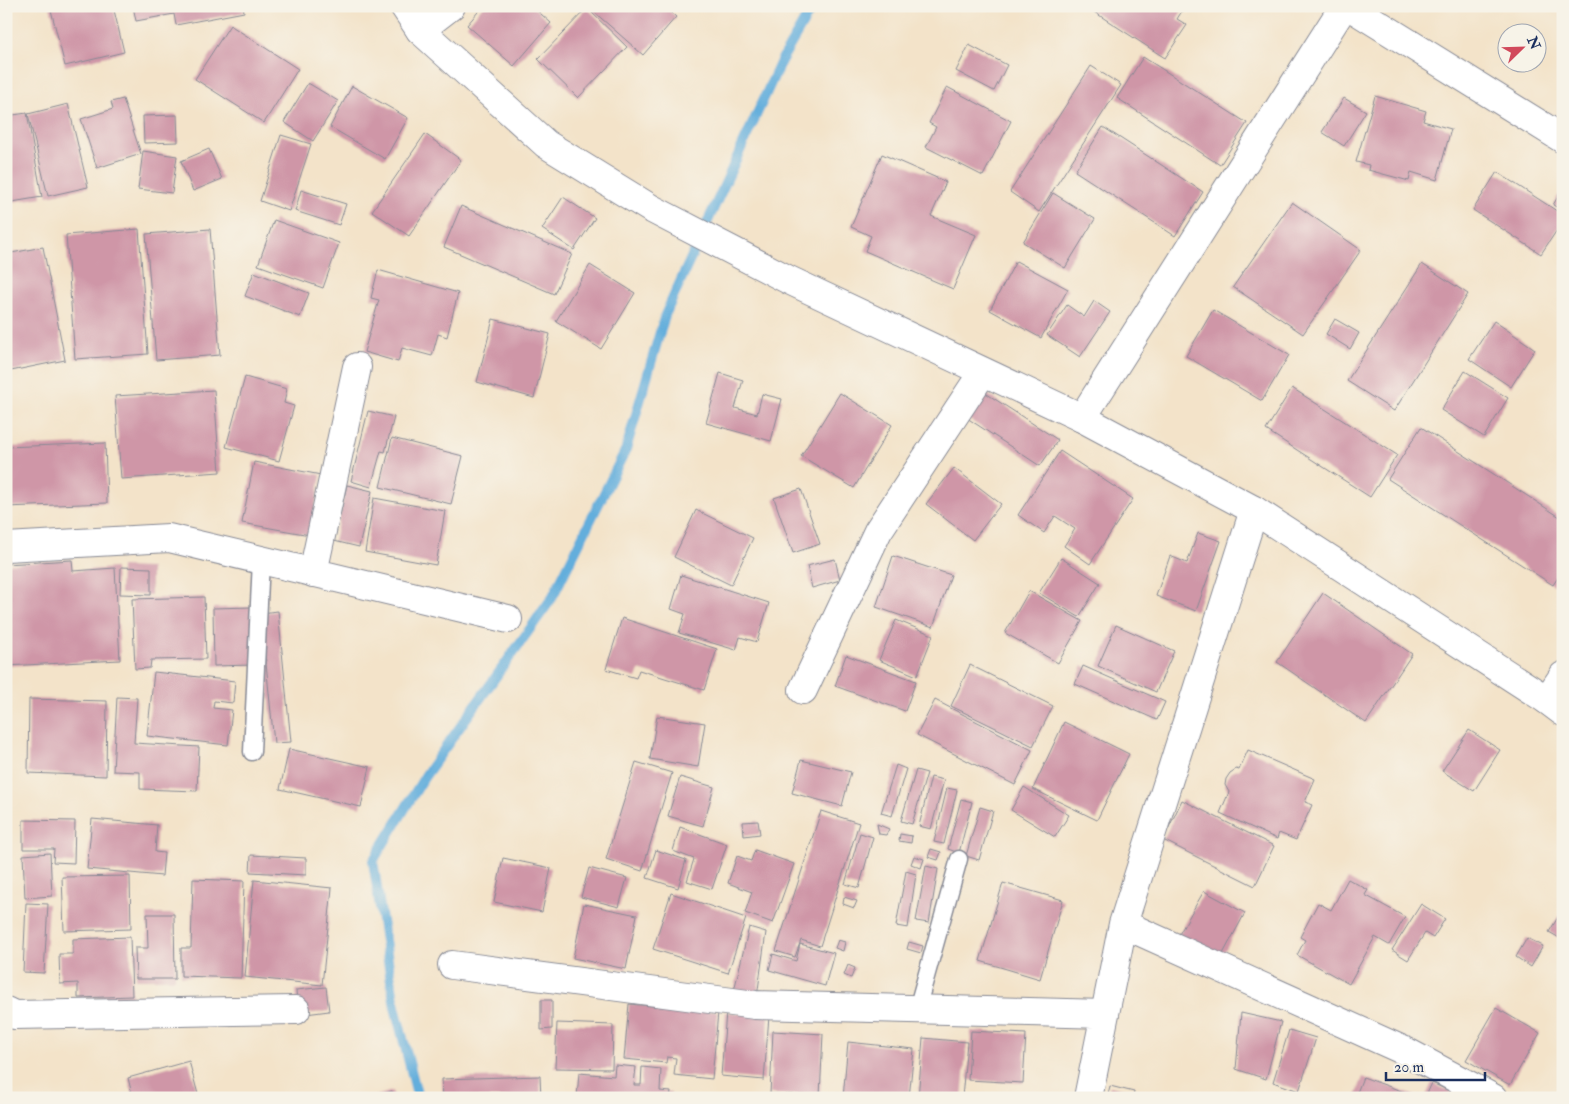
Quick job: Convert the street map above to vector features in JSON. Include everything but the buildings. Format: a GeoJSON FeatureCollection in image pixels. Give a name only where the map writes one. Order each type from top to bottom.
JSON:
{"type":"FeatureCollection","features":[{"type":"Feature","properties":{"kind":"street"},"geometry":{"type":"LineString","coordinates":[[404,6],[420,30],[546,144],[650,208],[789,280],[1082,418],[1254,510],[1555,706],[1563,676]]}},
{"type":"Feature","properties":{"kind":"street"},"geometry":{"type":"LineString","coordinates":[[420,30],[450,6]]}},
{"type":"Feature","properties":{"kind":"street"},"geometry":{"type":"LineString","coordinates":[[1082,418],[1356,8],[1563,139]]}},
{"type":"Feature","properties":{"kind":"street"},"geometry":{"type":"LineString","coordinates":[[312,573],[357,367]]}},
{"type":"Feature","properties":{"kind":"street"},"geometry":{"type":"LineString","coordinates":[[803,690],[878,531],[984,372]]}},
{"type":"Feature","properties":{"kind":"street"},"geometry":{"type":"LineString","coordinates":[[1088,1098],[1123,924],[1254,510]]}},
{"type":"Feature","properties":{"kind":"street"},"geometry":{"type":"LineString","coordinates":[[6,547],[169,538],[508,619]]}},
{"type":"Feature","properties":{"kind":"street"},"geometry":{"type":"LineString","coordinates":[[1123,924],[1407,1052],[1493,1098]]}},
{"type":"Feature","properties":{"kind":"street"},"geometry":{"type":"LineString","coordinates":[[452,965],[754,1005],[1105,1014]]}},
{"type":"Feature","properties":{"kind":"street"},"geometry":{"type":"LineString","coordinates":[[6,1011],[14,1015],[296,1010]]}},
{"type":"Feature","properties":{"kind":"lane"},"geometry":{"type":"LineString","coordinates":[[252,752],[261,560]]}},
{"type":"Feature","properties":{"kind":"lane"},"geometry":{"type":"LineString","coordinates":[[917,1009],[959,859]]}},
{"type":"Feature","properties":{"kind":"waterway"},"geometry":{"type":"LineString","coordinates":[[418,1098],[395,1007],[373,861],[425,776],[552,598],[626,449],[665,315],[781,61],[813,6]]}}]}
